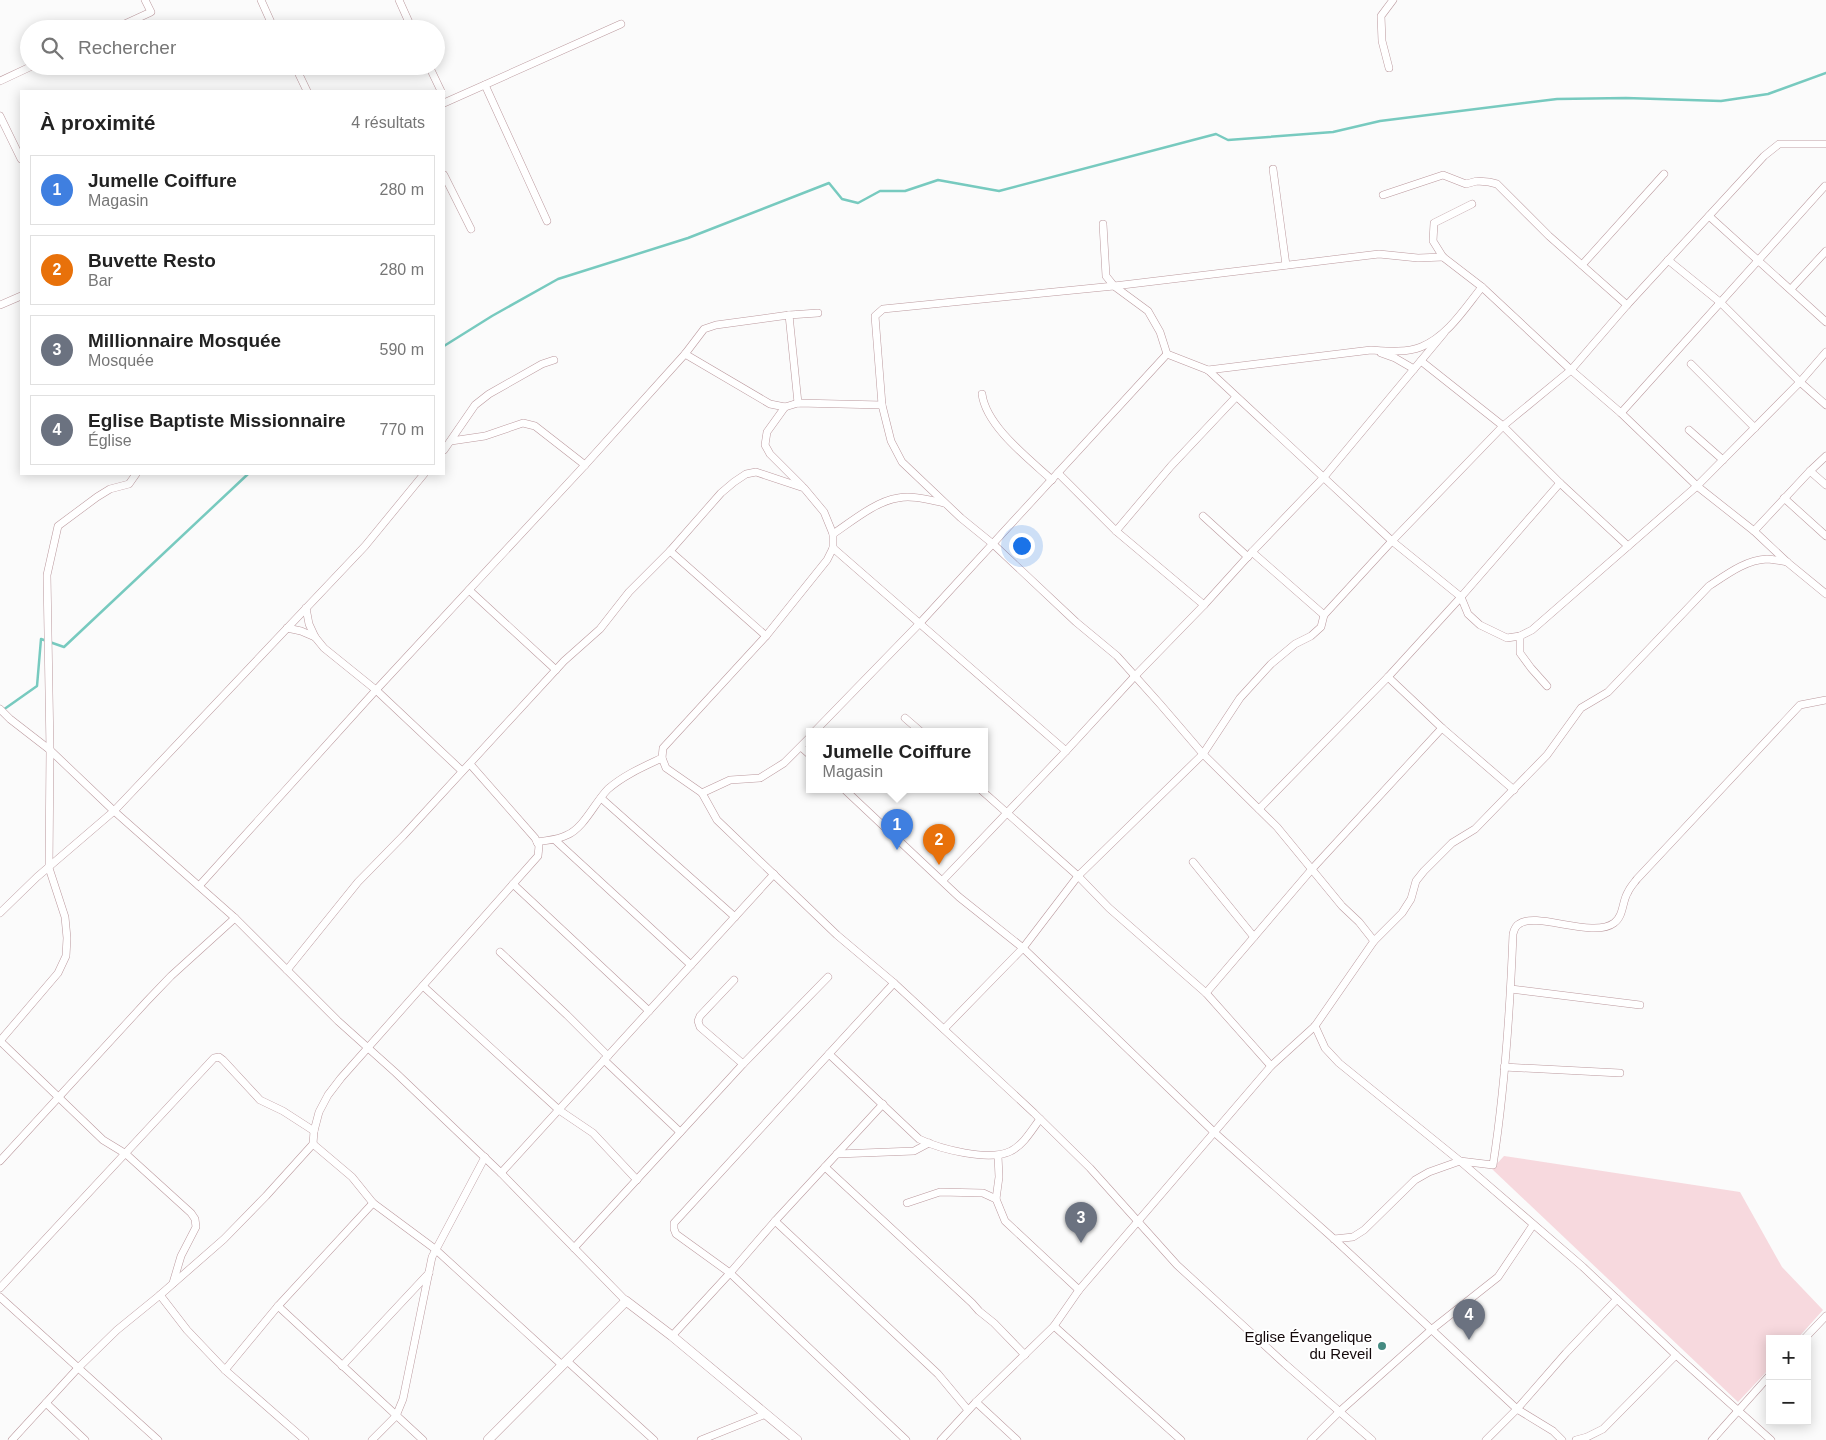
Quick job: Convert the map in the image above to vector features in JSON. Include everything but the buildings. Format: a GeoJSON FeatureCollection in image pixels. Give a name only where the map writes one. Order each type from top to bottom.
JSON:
{"type":"FeatureCollection","features":[{"type":"Feature","properties":{"kind":"street"},"geometry":{"type":"LineString","coordinates":[[134,20],[151,12],[145,0]]}},
{"type":"Feature","properties":{"kind":"street"},"geometry":{"type":"LineString","coordinates":[[261,0],[270,20]]}},
{"type":"Feature","properties":{"kind":"street"},"geometry":{"type":"LineString","coordinates":[[400,0],[408,20]]}},
{"type":"Feature","properties":{"kind":"street"},"geometry":{"type":"LineString","coordinates":[[1389,68],[1382,41],[1381,16],[1393,0]]}},
{"type":"Feature","properties":{"kind":"street"},"geometry":{"type":"LineString","coordinates":[[445,100],[484,85],[620,24]]}},
{"type":"Feature","properties":{"kind":"street"},"geometry":{"type":"LineString","coordinates":[[0,81],[20,72]]}},
{"type":"Feature","properties":{"kind":"street"},"geometry":{"type":"LineString","coordinates":[[299,75],[307,90]]}},
{"type":"Feature","properties":{"kind":"street"},"geometry":{"type":"LineString","coordinates":[[434,75],[441,90]]}},
{"type":"Feature","properties":{"kind":"street"},"geometry":{"type":"LineString","coordinates":[[484,85],[547,221]]}},
{"type":"Feature","properties":{"kind":"street"},"geometry":{"type":"LineString","coordinates":[[0,116],[20,158]]}},
{"type":"Feature","properties":{"kind":"street"},"geometry":{"type":"LineString","coordinates":[[944,1030],[1023,948],[1078,876],[1203,754],[1240,698],[1271,664],[1296,644],[1311,636],[1321,626],[1324,615],[1502,426],[1571,370],[1627,305],[1764,156],[1779,144],[1826,144]]}},
{"type":"Feature","properties":{"kind":"street"},"geometry":{"type":"LineString","coordinates":[[1273,169],[1286,265]]}},
{"type":"Feature","properties":{"kind":"street"},"geometry":{"type":"LineString","coordinates":[[1582,265],[1664,174]]}},
{"type":"Feature","properties":{"kind":"street"},"geometry":{"type":"LineString","coordinates":[[1383,195],[1443,175],[1466,184],[1477,181],[1497,184],[1548,236],[1627,305]]}},
{"type":"Feature","properties":{"kind":"street"},"geometry":{"type":"LineString","coordinates":[[445,178],[470,229]]}},
{"type":"Feature","properties":{"kind":"street"},"geometry":{"type":"LineString","coordinates":[[1621,413],[1825,186]]}},
{"type":"Feature","properties":{"kind":"street"},"geometry":{"type":"LineString","coordinates":[[1472,204],[1433,225],[1433,241],[1443,257],[1482,287],[1571,370],[1621,413],[1697,486],[1754,531],[1787,562],[1826,594]]}},
{"type":"Feature","properties":{"kind":"street"},"geometry":{"type":"LineString","coordinates":[[1709,216],[1826,322]]}},
{"type":"Feature","properties":{"kind":"street"},"geometry":{"type":"LineString","coordinates":[[1103,224],[1106,276],[1114,286],[1148,311],[1160,332],[1167,354]]}},
{"type":"Feature","properties":{"kind":"street"},"geometry":{"type":"LineString","coordinates":[[1791,290],[1826,251]]}},
{"type":"Feature","properties":{"kind":"street"},"geometry":{"type":"LineString","coordinates":[[1374,941],[1359,922],[1342,906],[1277,827],[1203,754],[1117,656],[1076,622],[902,462],[891,441],[882,405],[875,316],[883,309],[1114,286],[1379,254],[1418,258],[1443,257]]}},
{"type":"Feature","properties":{"kind":"street"},"geometry":{"type":"LineString","coordinates":[[1668,260],[1721,303],[1800,382],[1826,405]]}},
{"type":"Feature","properties":{"kind":"street"},"geometry":{"type":"LineString","coordinates":[[942,880],[1324,477],[1482,287]]}},
{"type":"Feature","properties":{"kind":"street"},"geometry":{"type":"LineString","coordinates":[[0,305],[20,296]]}},
{"type":"Feature","properties":{"kind":"street"},"geometry":{"type":"LineString","coordinates":[[199,886],[376,690],[585,465],[685,354],[704,330],[716,325],[818,313]]}},
{"type":"Feature","properties":{"kind":"street"},"geometry":{"type":"LineString","coordinates":[[789,315],[798,403]]}},
{"type":"Feature","properties":{"kind":"street"},"geometry":{"type":"LineString","coordinates":[[1208,370],[1371,350],[1398,351],[1421,347],[1444,333]]}},
{"type":"Feature","properties":{"kind":"street"},"geometry":{"type":"LineString","coordinates":[[1371,350],[1395,358],[1414,369]]}},
{"type":"Feature","properties":{"kind":"street"},"geometry":{"type":"LineString","coordinates":[[1167,354],[1208,370],[1392,541],[1461,597],[1468,614],[1480,625],[1507,638],[1520,636],[1532,630],[1697,486],[1800,382],[1826,352]]}},
{"type":"Feature","properties":{"kind":"street"},"geometry":{"type":"LineString","coordinates":[[685,354],[770,404],[785,407],[798,403],[882,405]]}},
{"type":"Feature","properties":{"kind":"street"},"geometry":{"type":"LineString","coordinates":[[818,728],[920,623],[1167,354]]}},
{"type":"Feature","properties":{"kind":"street"},"geometry":{"type":"LineString","coordinates":[[445,449],[464,418],[475,405],[489,394],[542,364],[554,360]]}},
{"type":"Feature","properties":{"kind":"street"},"geometry":{"type":"LineString","coordinates":[[1421,361],[1502,426],[1628,546]]}},
{"type":"Feature","properties":{"kind":"street"},"geometry":{"type":"LineString","coordinates":[[1691,364],[1755,428]]}},
{"type":"Feature","properties":{"kind":"street"},"geometry":{"type":"LineString","coordinates":[[982,394],[983,404],[988,415],[1014,445],[1052,480]]}},
{"type":"Feature","properties":{"kind":"street"},"geometry":{"type":"LineString","coordinates":[[1116,531],[1171,466],[1236,396]]}},
{"type":"Feature","properties":{"kind":"street"},"geometry":{"type":"LineString","coordinates":[[785,407],[767,432],[765,445],[770,454],[804,488],[824,512],[833,534],[833,548],[827,560],[766,636],[663,748],[662,758],[666,768],[702,793],[717,820],[837,935],[894,983],[1040,1119],[1090,1168],[1176,1265],[1372,1440]]}},
{"type":"Feature","properties":{"kind":"street"},"geometry":{"type":"LineString","coordinates":[[451,441],[485,436],[523,423],[529,424],[535,426],[585,465]]}},
{"type":"Feature","properties":{"kind":"street"},"geometry":{"type":"LineString","coordinates":[[1689,430],[1723,460]]}},
{"type":"Feature","properties":{"kind":"street"},"geometry":{"type":"LineString","coordinates":[[1754,531],[1826,456]]}},
{"type":"Feature","properties":{"kind":"street"},"geometry":{"type":"LineString","coordinates":[[1810,471],[1826,485]]}},
{"type":"Feature","properties":{"kind":"street"},"geometry":{"type":"LineString","coordinates":[[287,970],[358,882],[556,670],[600,628],[629,592],[670,551],[721,493],[746,474],[756,472],[804,488]]}},
{"type":"Feature","properties":{"kind":"street"},"geometry":{"type":"LineString","coordinates":[[1058,473],[1116,531],[1204,605]]}},
{"type":"Feature","properties":{"kind":"street"},"geometry":{"type":"LineString","coordinates":[[135,475],[129,484],[110,489],[58,526],[47,575],[50,750],[49,868],[65,917],[66,956],[58,973],[0,1041],[103,1140],[126,1154],[191,1213],[195,1219],[196,1227],[181,1256],[173,1284]]}},
{"type":"Feature","properties":{"kind":"street"},"geometry":{"type":"LineString","coordinates":[[0,914],[37,877],[114,811],[365,546],[423,475]]}},
{"type":"Feature","properties":{"kind":"street"},"geometry":{"type":"LineString","coordinates":[[1259,808],[1388,676],[1461,597],[1560,483]]}},
{"type":"Feature","properties":{"kind":"street"},"geometry":{"type":"LineString","coordinates":[[833,534],[882,502],[898,498],[922,498],[946,504]]}},
{"type":"Feature","properties":{"kind":"street"},"geometry":{"type":"LineString","coordinates":[[1784,498],[1826,536]]}},
{"type":"Feature","properties":{"kind":"street"},"geometry":{"type":"LineString","coordinates":[[1203,516],[1324,615]]}},
{"type":"Feature","properties":{"kind":"street"},"geometry":{"type":"LineString","coordinates":[[833,548],[1066,751]]}},
{"type":"Feature","properties":{"kind":"street"},"geometry":{"type":"LineString","coordinates":[[670,551],[766,636]]}},
{"type":"Feature","properties":{"kind":"street"},"geometry":{"type":"LineString","coordinates":[[941,1440],[968,1410],[1054,1326],[1079,1290],[1271,1066],[1315,1026],[1374,941],[1402,913],[1411,899],[1416,881],[1424,871],[1452,843],[1475,830],[1514,790],[1547,755],[1581,708],[1608,692],[1709,586],[1749,563],[1767,559],[1787,562]]}},
{"type":"Feature","properties":{"kind":"street"},"geometry":{"type":"LineString","coordinates":[[469,590],[556,670]]}},
{"type":"Feature","properties":{"kind":"street"},"geometry":{"type":"LineString","coordinates":[[306,608],[309,624],[315,637],[324,648],[376,690],[462,772]]}},
{"type":"Feature","properties":{"kind":"street"},"geometry":{"type":"LineString","coordinates":[[287,628],[315,637]]}},
{"type":"Feature","properties":{"kind":"street"},"geometry":{"type":"LineString","coordinates":[[1520,636],[1520,654],[1548,686]]}},
{"type":"Feature","properties":{"kind":"street"},"geometry":{"type":"LineString","coordinates":[[1388,676],[1442,728],[1514,790]]}},
{"type":"Feature","properties":{"kind":"street"},"geometry":{"type":"LineString","coordinates":[[1334,1239],[1353,1237],[1377,1218],[1415,1180],[1429,1172],[1460,1161],[1493,1165],[1500,1117],[1511,989],[1513,934],[1519,924],[1535,920],[1596,928],[1616,923],[1627,892],[1637,879],[1800,705],[1826,700]]}},
{"type":"Feature","properties":{"kind":"street"},"geometry":{"type":"LineString","coordinates":[[0,709],[50,750],[114,811],[236,918],[338,1021],[486,1157],[626,1301],[672,1336],[797,1440]]}},
{"type":"Feature","properties":{"kind":"street"},"geometry":{"type":"LineString","coordinates":[[905,718],[917,728]]}},
{"type":"Feature","properties":{"kind":"street"},"geometry":{"type":"LineString","coordinates":[[1206,993],[1312,869],[1442,728]]}},
{"type":"Feature","properties":{"kind":"street"},"geometry":{"type":"LineString","coordinates":[[702,793],[730,780],[760,778],[784,763],[806,741]]}},
{"type":"Feature","properties":{"kind":"street"},"geometry":{"type":"LineString","coordinates":[[801,747],[806,751]]}},
{"type":"Feature","properties":{"kind":"street"},"geometry":{"type":"LineString","coordinates":[[537,842],[555,840],[569,835],[619,780],[662,758]]}},
{"type":"Feature","properties":{"kind":"street"},"geometry":{"type":"LineString","coordinates":[[12,1440],[78,1368],[117,1330],[224,1239],[313,1144],[319,1112],[328,1095],[538,856],[539,846],[537,842],[470,764]]}},
{"type":"Feature","properties":{"kind":"street"},"geometry":{"type":"LineString","coordinates":[[848,793],[960,897],[1023,948],[1215,1133],[1334,1239],[1517,1409],[1553,1431],[1562,1440]]}},
{"type":"Feature","properties":{"kind":"street"},"geometry":{"type":"LineString","coordinates":[[984,793],[1078,876],[1109,908],[1206,993],[1271,1066]]}},
{"type":"Feature","properties":{"kind":"street"},"geometry":{"type":"LineString","coordinates":[[601,798],[735,917]]}},
{"type":"Feature","properties":{"kind":"street"},"geometry":{"type":"LineString","coordinates":[[555,840],[691,965]]}},
{"type":"Feature","properties":{"kind":"street"},"geometry":{"type":"LineString","coordinates":[[1193,862],[1254,937]]}},
{"type":"Feature","properties":{"kind":"street"},"geometry":{"type":"LineString","coordinates":[[502,1173],[774,874]]}},
{"type":"Feature","properties":{"kind":"street"},"geometry":{"type":"LineString","coordinates":[[513,884],[650,1010]]}},
{"type":"Feature","properties":{"kind":"street"},"geometry":{"type":"LineString","coordinates":[[0,1161],[147,1001],[236,918]]}},
{"type":"Feature","properties":{"kind":"street"},"geometry":{"type":"LineString","coordinates":[[500,952],[680,1132]]}},
{"type":"Feature","properties":{"kind":"street"},"geometry":{"type":"LineString","coordinates":[[574,1248],[743,1064],[828,977]]}},
{"type":"Feature","properties":{"kind":"street"},"geometry":{"type":"LineString","coordinates":[[734,980],[700,1016],[698,1022],[700,1027],[743,1064]]}},
{"type":"Feature","properties":{"kind":"street"},"geometry":{"type":"LineString","coordinates":[[894,983],[674,1223],[674,1229],[676,1234],[730,1274],[906,1440]]}},
{"type":"Feature","properties":{"kind":"street"},"geometry":{"type":"LineString","coordinates":[[423,986],[559,1110],[593,1133],[637,1180]]}},
{"type":"Feature","properties":{"kind":"street"},"geometry":{"type":"LineString","coordinates":[[1511,989],[1640,1005]]}},
{"type":"Feature","properties":{"kind":"street"},"geometry":{"type":"LineString","coordinates":[[1315,1026],[1325,1048],[1339,1063],[1460,1161],[1583,1268],[1771,1440]]}},
{"type":"Feature","properties":{"kind":"street"},"geometry":{"type":"LineString","coordinates":[[829,1054],[919,1139],[929,1144],[958,1152],[998,1156],[1011,1151],[1022,1143],[1040,1119]]}},
{"type":"Feature","properties":{"kind":"street"},"geometry":{"type":"LineString","coordinates":[[0,1288],[214,1058],[219,1057],[260,1100],[283,1111],[314,1131]]}},
{"type":"Feature","properties":{"kind":"street"},"geometry":{"type":"LineString","coordinates":[[1504,1067],[1620,1073]]}},
{"type":"Feature","properties":{"kind":"street"},"geometry":{"type":"LineString","coordinates":[[672,1336],[730,1274],[775,1221],[884,1104]]}},
{"type":"Feature","properties":{"kind":"street"},"geometry":{"type":"LineString","coordinates":[[313,1144],[352,1177],[373,1203],[435,1249],[654,1440]]}},
{"type":"Feature","properties":{"kind":"street"},"geometry":{"type":"LineString","coordinates":[[837,1154],[914,1151],[929,1144]]}},
{"type":"Feature","properties":{"kind":"street"},"geometry":{"type":"LineString","coordinates":[[998,1156],[999,1177],[996,1199],[1001,1214],[1009,1226],[1079,1290]]}},
{"type":"Feature","properties":{"kind":"street"},"geometry":{"type":"LineString","coordinates":[[372,1440],[396,1416],[407,1385],[435,1249],[486,1157]]}},
{"type":"Feature","properties":{"kind":"street"},"geometry":{"type":"LineString","coordinates":[[826,1167],[994,1323],[1025,1355]]}},
{"type":"Feature","properties":{"kind":"street"},"geometry":{"type":"LineString","coordinates":[[907,1203],[940,1192],[983,1192],[996,1199]]}},
{"type":"Feature","properties":{"kind":"street"},"geometry":{"type":"LineString","coordinates":[[225,1370],[278,1306],[373,1203]]}},
{"type":"Feature","properties":{"kind":"street"},"geometry":{"type":"LineString","coordinates":[[775,1221],[938,1374],[968,1410]]}},
{"type":"Feature","properties":{"kind":"street"},"geometry":{"type":"LineString","coordinates":[[1311,1440],[1339,1412],[1431,1330],[1498,1276],[1532,1225]]}},
{"type":"Feature","properties":{"kind":"street"},"geometry":{"type":"LineString","coordinates":[[342,1366],[429,1273]]}},
{"type":"Feature","properties":{"kind":"street"},"geometry":{"type":"LineString","coordinates":[[160,1295],[187,1330],[225,1370],[304,1440]]}},
{"type":"Feature","properties":{"kind":"street"},"geometry":{"type":"LineString","coordinates":[[0,1297],[158,1440]]}},
{"type":"Feature","properties":{"kind":"street"},"geometry":{"type":"LineString","coordinates":[[1486,1440],[1517,1409],[1617,1298]]}},
{"type":"Feature","properties":{"kind":"street"},"geometry":{"type":"LineString","coordinates":[[488,1440],[626,1301]]}},
{"type":"Feature","properties":{"kind":"street"},"geometry":{"type":"LineString","coordinates":[[278,1306],[423,1440]]}},
{"type":"Feature","properties":{"kind":"street"},"geometry":{"type":"LineString","coordinates":[[1808,1335],[1826,1316]]}},
{"type":"Feature","properties":{"kind":"street"},"geometry":{"type":"LineString","coordinates":[[1054,1326],[1181,1440]]}},
{"type":"Feature","properties":{"kind":"street"},"geometry":{"type":"LineString","coordinates":[[1576,1440],[1603,1428],[1676,1355]]}},
{"type":"Feature","properties":{"kind":"street"},"geometry":{"type":"LineString","coordinates":[[1712,1440],[1766,1379]]}},
{"type":"Feature","properties":{"kind":"street"},"geometry":{"type":"LineString","coordinates":[[976,1402],[1017,1440]]}},
{"type":"Feature","properties":{"kind":"street"},"geometry":{"type":"LineString","coordinates":[[46,1403],[85,1440]]}},
{"type":"Feature","properties":{"kind":"street"},"geometry":{"type":"LineString","coordinates":[[701,1440],[766,1414]]}},
{"type":"Feature","properties":{"kind":"shaded area"},"geometry":{"type":"Polygon","coordinates":[[[1504,1156],[1740,1192],[1782,1267],[1823,1310],[1801,1335],[1766,1335],[1766,1372],[1738,1402],[1492,1169],[1504,1156]]]}},
{"type":"Feature","properties":{"kind":"waterway"},"geometry":{"type":"LineString","coordinates":[[445,345],[492,316],[558,279],[688,238],[829,183],[842,199],[858,203],[880,191],[905,191],[938,180],[999,191],[1216,134],[1228,140],[1333,132],[1380,121],[1557,99],[1626,98],[1721,101],[1768,94],[1826,73]]}},
{"type":"Feature","properties":{"kind":"waterway"},"geometry":{"type":"LineString","coordinates":[[3,710],[37,686],[41,639],[64,647],[247,475]]}},
{"type":"Feature","properties":{"kind":"place","name":"Jumelle Coiffure"},"geometry":{"type":"Point","coordinates":[897,850]}},
{"type":"Feature","properties":{"kind":"place","name":"Buvette Resto"},"geometry":{"type":"Point","coordinates":[939,865]}},
{"type":"Feature","properties":{"kind":"place","name":"Millionnaire Mosquée"},"geometry":{"type":"Point","coordinates":[1081,1243]}},
{"type":"Feature","properties":{"kind":"place","name":"Eglise Baptiste Missionnaire"},"geometry":{"type":"Point","coordinates":[1469,1340]}},
{"type":"Feature","properties":{"kind":"place","name":"Eglise Évangelique du Reveil"},"geometry":{"type":"Point","coordinates":[1382,1346]}}]}
